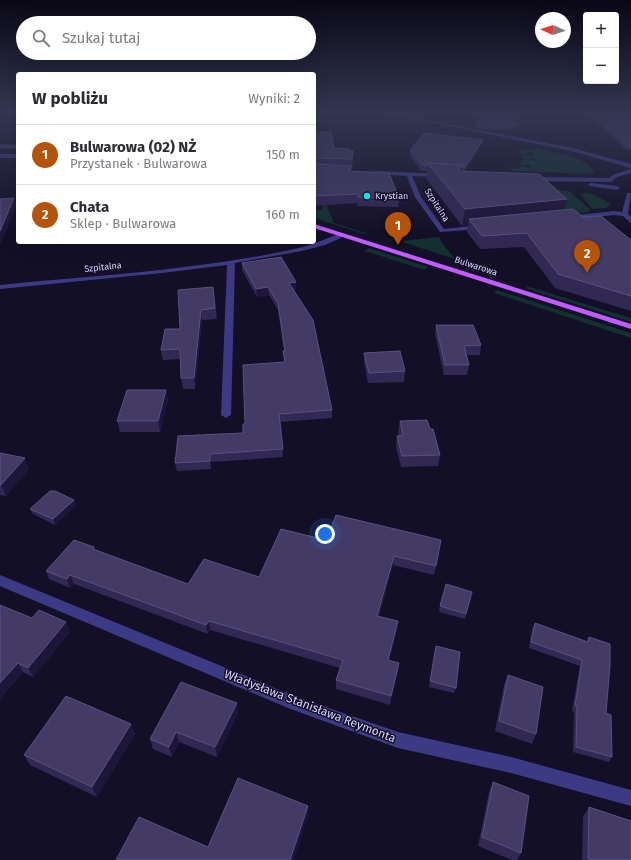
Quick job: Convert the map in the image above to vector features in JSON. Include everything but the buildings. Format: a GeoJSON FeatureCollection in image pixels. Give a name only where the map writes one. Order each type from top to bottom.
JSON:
{"type":"FeatureCollection","features":[{"type":"Feature","properties":{"kind":"main road","name":"Bulwarowa"},"geometry":{"type":"LineString","coordinates":[[316,227],[631,327]]}},
{"type":"Feature","properties":{"kind":"street"},"geometry":{"type":"LineString","coordinates":[[584,153],[631,166]]}},
{"type":"Feature","properties":{"kind":"street"},"geometry":{"type":"LineString","coordinates":[[0,156],[16,156]]}},
{"type":"Feature","properties":{"kind":"street"},"geometry":{"type":"LineString","coordinates":[[526,179],[611,180],[622,173],[631,171]]}},
{"type":"Feature","properties":{"kind":"street"},"geometry":{"type":"LineString","coordinates":[[372,173],[447,176]]}},
{"type":"Feature","properties":{"kind":"street","name":"Szpitalna"},"geometry":{"type":"LineString","coordinates":[[409,174],[411,182],[418,195],[442,231],[489,226]]}},
{"type":"Feature","properties":{"kind":"street"},"geometry":{"type":"LineString","coordinates":[[558,180],[617,188]]}},
{"type":"Feature","properties":{"kind":"street"},"geometry":{"type":"LineString","coordinates":[[611,180],[612,185],[630,194],[627,211],[631,222]]}},
{"type":"Feature","properties":{"kind":"street"},"geometry":{"type":"LineString","coordinates":[[559,219],[627,211]]}},
{"type":"Feature","properties":{"kind":"street","name":"Szpitalna"},"geometry":{"type":"LineString","coordinates":[[0,287],[231,262],[311,248],[327,243],[343,235]]}},
{"type":"Feature","properties":{"kind":"street"},"geometry":{"type":"LineString","coordinates":[[226,415],[231,262]]}},
{"type":"Feature","properties":{"kind":"street","name":"Władysława Stanisława Reymonta"},"geometry":{"type":"LineString","coordinates":[[0,580],[293,702],[398,740],[511,765],[631,798]]}},
{"type":"Feature","properties":{"kind":"green space"},"geometry":{"type":"Polygon","coordinates":[[[534,153],[560,153],[585,163],[591,167],[594,172],[590,174],[513,171],[509,167],[519,168],[520,165],[523,159],[536,161],[537,159],[523,158],[524,156],[515,155],[533,156],[534,153]],[[520,165],[530,168],[531,165],[520,165]]]}},
{"type":"Feature","properties":{"kind":"green space"},"geometry":{"type":"Polygon","coordinates":[[[542,189],[569,191],[590,209],[589,212],[570,214],[542,189]]]}},
{"type":"Feature","properties":{"kind":"green space"},"geometry":{"type":"Polygon","coordinates":[[[580,194],[592,194],[611,204],[606,208],[592,209],[580,194]]]}},
{"type":"Feature","properties":{"kind":"green space"},"geometry":{"type":"Polygon","coordinates":[[[322,201],[325,201],[334,223],[369,234],[364,234],[316,219],[316,210],[322,210],[322,201]]]}},
{"type":"Feature","properties":{"kind":"green space"},"geometry":{"type":"Polygon","coordinates":[[[439,237],[455,259],[405,243],[403,241],[439,237]]]}},
{"type":"Feature","properties":{"kind":"green space"},"geometry":{"type":"Polygon","coordinates":[[[369,248],[428,267],[424,270],[365,251],[369,248]]]}},
{"type":"Feature","properties":{"kind":"green space"},"geometry":{"type":"Polygon","coordinates":[[[526,286],[631,318],[631,322],[528,289],[526,286]]]}},
{"type":"Feature","properties":{"kind":"green space"},"geometry":{"type":"Polygon","coordinates":[[[497,290],[631,333],[631,338],[494,293],[497,290]]]}},
{"type":"Feature","properties":{"kind":"place","name":"Krystian"},"geometry":{"type":"Point","coordinates":[367,196]}},
{"type":"Feature","properties":{"kind":"place","name":"Bulwarowa (02) NŻ"},"geometry":{"type":"Point","coordinates":[398,245]}},
{"type":"Feature","properties":{"kind":"place","name":"Chata"},"geometry":{"type":"Point","coordinates":[587,273]}}]}
